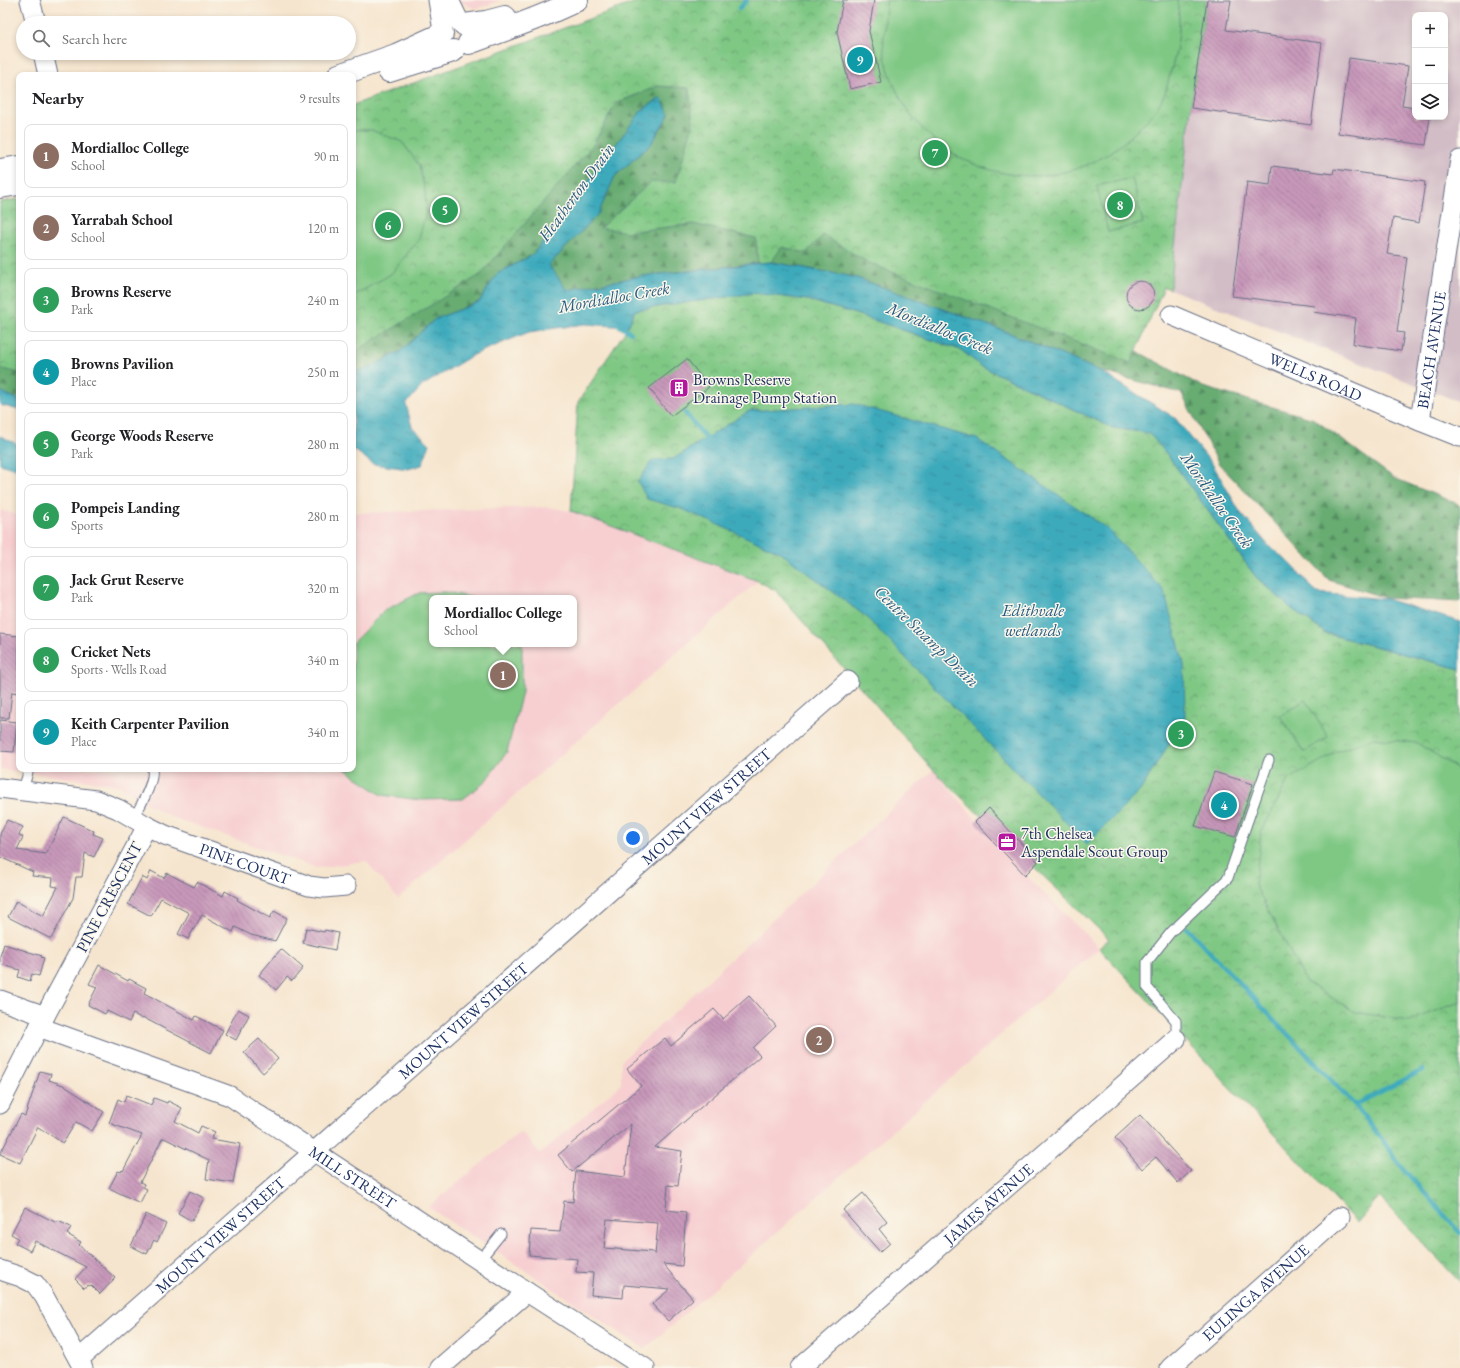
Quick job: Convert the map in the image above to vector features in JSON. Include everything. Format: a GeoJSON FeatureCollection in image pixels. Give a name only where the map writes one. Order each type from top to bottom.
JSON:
{"type":"FeatureCollection","features":[{"type":"Feature","properties":{"kind":"street"},"geometry":{"type":"LineString","coordinates":[[30,0],[34,16]]}},
{"type":"Feature","properties":{"kind":"street"},"geometry":{"type":"LineString","coordinates":[[438,0],[455,35]]}},
{"type":"Feature","properties":{"kind":"street"},"geometry":{"type":"LineString","coordinates":[[450,0],[455,35]]}},
{"type":"Feature","properties":{"kind":"street"},"geometry":{"type":"LineString","coordinates":[[356,83],[455,35],[486,22],[557,0]]}},
{"type":"Feature","properties":{"kind":"street"},"geometry":{"type":"LineString","coordinates":[[348,72],[455,35],[530,21],[558,10],[577,0]]}},
{"type":"Feature","properties":{"kind":"street"},"geometry":{"type":"LineString","coordinates":[[45,60],[47,72]]}},
{"type":"Feature","properties":{"kind":"street","name":"BEACH AVENUE"},"geometry":{"type":"LineString","coordinates":[[1420,421],[1460,160]]}},
{"type":"Feature","properties":{"kind":"street"},"geometry":{"type":"LineString","coordinates":[[0,170],[16,167]]}},
{"type":"Feature","properties":{"kind":"street"},"geometry":{"type":"LineString","coordinates":[[0,187],[16,184]]}},
{"type":"Feature","properties":{"kind":"street","name":"WELLS ROAD"},"geometry":{"type":"LineString","coordinates":[[1171,315],[1460,437]]}},
{"type":"Feature","properties":{"kind":"street","name":"MOUNT VIEW STREET"},"geometry":{"type":"LineString","coordinates":[[81,1364],[315,1151],[848,681]]}},
{"type":"Feature","properties":{"kind":"street","name":"PINE CRESCENT"},"geometry":{"type":"LineString","coordinates":[[0,788],[96,800],[118,809],[140,822],[0,1104]]}},
{"type":"Feature","properties":{"kind":"street","name":"PINE COURT"},"geometry":{"type":"LineString","coordinates":[[140,822],[165,835],[309,886],[324,888],[346,886]]}},
{"type":"Feature","properties":{"kind":"street","name":"MILL STREET"},"geometry":{"type":"LineString","coordinates":[[0,1000],[42,1022],[230,1096],[645,1368]]}},
{"type":"Feature","properties":{"kind":"street","name":"JAMES AVENUE"},"geometry":{"type":"LineString","coordinates":[[800,1368],[1176,1039]]}},
{"type":"Feature","properties":{"kind":"street","name":"EULINGA AVENUE"},"geometry":{"type":"LineString","coordinates":[[1170,1368],[1340,1217]]}},
{"type":"Feature","properties":{"kind":"street"},"geometry":{"type":"LineString","coordinates":[[0,1270],[22,1277],[35,1284],[44,1296],[81,1364]]}},
{"type":"Feature","properties":{"kind":"street"},"geometry":{"type":"LineString","coordinates":[[440,1368],[527,1292]]}},
{"type":"Feature","properties":{"kind":"lane"},"geometry":{"type":"LineString","coordinates":[[1176,1039],[1176,1021],[1147,987],[1147,962],[1171,932],[1228,878],[1269,760]]}},
{"type":"Feature","properties":{"kind":"lane"},"geometry":{"type":"LineString","coordinates":[[23,790],[28,772]]}},
{"type":"Feature","properties":{"kind":"lane"},"geometry":{"type":"LineString","coordinates":[[140,822],[154,774],[153,772]]}},
{"type":"Feature","properties":{"kind":"lane"},"geometry":{"type":"LineString","coordinates":[[480,1260],[501,1234]]}},
{"type":"Feature","properties":{"kind":"shaded area"},"geometry":{"type":"Polygon","coordinates":[[[457,0],[502,0],[476,9],[457,0]]]}},
{"type":"Feature","properties":{"kind":"shaded area"},"geometry":{"type":"Polygon","coordinates":[[[1207,0],[1460,0],[1460,402],[1170,289],[1191,108],[1207,0]]]}},
{"type":"Feature","properties":{"kind":"shaded area"},"geometry":{"type":"Polygon","coordinates":[[[547,507],[571,511],[758,581],[398,899],[366,861],[317,868],[172,817],[142,801],[119,785],[22,772],[356,772],[356,513],[547,507]]]}},
{"type":"Feature","properties":{"kind":"shaded area"},"geometry":{"type":"Polygon","coordinates":[[[0,510],[16,514],[16,771],[0,769],[0,510]]]}},
{"type":"Feature","properties":{"kind":"shaded area"},"geometry":{"type":"Polygon","coordinates":[[[933,770],[1013,862],[1099,948],[645,1349],[428,1207],[521,1131],[540,1154],[621,1084],[621,1061],[933,770]]]}},
{"type":"Feature","properties":{"kind":"green space"},"geometry":{"type":"Polygon","coordinates":[[[641,0],[1207,0],[1191,108],[1170,289],[1164,287],[1131,363],[869,263],[823,235],[806,253],[782,247],[771,262],[758,263],[756,238],[693,224],[627,232],[600,228],[651,182],[676,182],[693,124],[689,88],[658,86],[616,103],[593,145],[480,275],[356,351],[356,104],[641,0]]]}},
{"type":"Feature","properties":{"kind":"green space"},"geometry":{"type":"Polygon","coordinates":[[[887,0],[1177,0],[1179,29],[1175,55],[1167,88],[1161,101],[1145,123],[1130,137],[1095,161],[1058,173],[1019,175],[982,167],[948,150],[919,124],[897,91],[884,51],[887,0]]]}},
{"type":"Feature","properties":{"kind":"green space"},"geometry":{"type":"Polygon","coordinates":[[[658,86],[689,88],[693,124],[676,182],[627,232],[693,224],[756,238],[758,263],[642,276],[567,290],[549,265],[598,214],[615,176],[651,144],[669,115],[660,98],[642,110],[588,181],[570,209],[532,255],[497,274],[479,302],[435,319],[401,351],[368,368],[356,371],[356,343],[593,145],[616,103],[658,86]]]}},
{"type":"Feature","properties":{"kind":"green space"},"geometry":{"type":"Polygon","coordinates":[[[356,130],[371,130],[402,142],[419,165],[425,191],[426,211],[419,239],[391,274],[356,294],[356,130]]]}},
{"type":"Feature","properties":{"kind":"green space"},"geometry":{"type":"Polygon","coordinates":[[[1132,178],[1143,223],[1108,232],[1097,186],[1132,178]]]}},
{"type":"Feature","properties":{"kind":"green space"},"geometry":{"type":"Polygon","coordinates":[[[16,199],[16,372],[0,368],[0,202],[16,199]]]}},
{"type":"Feature","properties":{"kind":"green space"},"geometry":{"type":"Polygon","coordinates":[[[823,235],[1031,287],[1144,355],[1203,387],[1314,419],[1394,478],[1458,504],[1460,507],[1460,602],[1386,598],[1329,580],[1219,464],[1181,393],[1100,371],[1007,332],[854,277],[771,262],[781,247],[806,253],[823,235]]]}},
{"type":"Feature","properties":{"kind":"green space"},"geometry":{"type":"Polygon","coordinates":[[[754,293],[808,300],[853,313],[961,350],[981,366],[1113,428],[1149,433],[1166,453],[1256,577],[1291,608],[1325,633],[1460,669],[1460,1282],[1379,1197],[1357,1223],[1099,948],[1109,939],[933,770],[775,590],[758,581],[571,511],[578,402],[628,327],[635,310],[754,293]]]}},
{"type":"Feature","properties":{"kind":"green space"},"geometry":{"type":"Polygon","coordinates":[[[16,340],[16,399],[0,391],[0,341],[16,340]]]}},
{"type":"Feature","properties":{"kind":"green space"},"geometry":{"type":"Polygon","coordinates":[[[445,592],[460,595],[429,595],[429,647],[522,647],[522,692],[507,752],[484,783],[463,799],[420,800],[381,795],[349,772],[356,772],[356,639],[385,610],[419,593],[445,592]]]}},
{"type":"Feature","properties":{"kind":"green space"},"geometry":{"type":"Polygon","coordinates":[[[1305,700],[1328,737],[1304,752],[1280,716],[1305,700]]]}},
{"type":"Feature","properties":{"kind":"green space"},"geometry":{"type":"Polygon","coordinates":[[[1374,738],[1417,743],[1455,767],[1460,772],[1460,1002],[1408,1021],[1355,1012],[1306,982],[1255,885],[1261,833],[1288,780],[1338,751],[1374,738]]]}},
{"type":"Feature","properties":{"kind":"water","name":"Mordialloc Creek"},"geometry":{"type":"Polygon","coordinates":[[[661,98],[669,114],[651,144],[615,176],[598,214],[549,265],[567,290],[642,276],[771,262],[854,277],[1007,332],[1100,371],[1175,418],[1213,465],[1240,512],[1269,546],[1292,565],[1317,593],[1386,599],[1460,622],[1460,669],[1325,633],[1291,608],[1256,577],[1166,453],[1149,433],[1113,428],[981,366],[961,350],[853,313],[808,300],[754,293],[635,310],[628,327],[585,324],[529,332],[473,355],[422,386],[406,404],[412,427],[430,444],[422,465],[408,469],[373,464],[356,451],[356,371],[368,368],[401,351],[435,319],[479,302],[497,274],[532,255],[570,209],[588,181],[642,110],[661,98]]]}},
{"type":"Feature","properties":{"kind":"water"},"geometry":{"type":"Polygon","coordinates":[[[0,391],[16,399],[16,409],[0,405],[0,391]]]}},
{"type":"Feature","properties":{"kind":"water","name":"Edithvale wetlands"},"geometry":{"type":"Polygon","coordinates":[[[854,404],[977,439],[1108,529],[1164,591],[1184,664],[1185,718],[1140,791],[1087,844],[865,616],[780,552],[682,509],[647,499],[638,482],[652,460],[673,459],[749,411],[854,404]]]}},
{"type":"Feature","properties":{"kind":"water"},"geometry":{"type":"Polygon","coordinates":[[[0,436],[16,444],[16,469],[0,464],[0,436]]]}},
{"type":"Feature","properties":{"kind":"building"},"geometry":{"type":"Polygon","coordinates":[[[843,0],[874,0],[869,31],[881,82],[850,89],[837,32],[843,0]]]}},
{"type":"Feature","properties":{"kind":"building"},"geometry":{"type":"Polygon","coordinates":[[[1207,0],[1231,0],[1226,30],[1322,43],[1311,125],[1191,108],[1207,0]]]}},
{"type":"Feature","properties":{"kind":"building"},"geometry":{"type":"Polygon","coordinates":[[[1349,58],[1408,66],[1402,106],[1412,108],[1412,120],[1430,120],[1426,145],[1338,133],[1349,58]]]}},
{"type":"Feature","properties":{"kind":"building"},"geometry":{"type":"Polygon","coordinates":[[[1272,166],[1333,174],[1334,169],[1425,182],[1419,223],[1393,218],[1387,254],[1407,257],[1397,332],[1404,333],[1401,351],[1353,344],[1356,318],[1313,312],[1314,306],[1232,296],[1247,182],[1270,185],[1272,166]]]}},
{"type":"Feature","properties":{"kind":"building"},"geometry":{"type":"Polygon","coordinates":[[[1140,281],[1150,285],[1154,295],[1150,305],[1140,309],[1130,305],[1126,295],[1130,285],[1140,281]]]}},
{"type":"Feature","properties":{"kind":"building","name":"Browns Reserve Drainage Pump Station"},"geometry":{"type":"Polygon","coordinates":[[[687,359],[709,387],[671,416],[649,388],[687,359]]]}},
{"type":"Feature","properties":{"kind":"building"},"geometry":{"type":"Polygon","coordinates":[[[0,634],[16,636],[16,693],[12,692],[9,718],[0,718],[0,634]]]}},
{"type":"Feature","properties":{"kind":"building"},"geometry":{"type":"Polygon","coordinates":[[[0,720],[16,722],[14,752],[0,751],[0,720]]]}},
{"type":"Feature","properties":{"kind":"building"},"geometry":{"type":"Polygon","coordinates":[[[1214,772],[1253,784],[1235,837],[1195,826],[1214,772]]]}},
{"type":"Feature","properties":{"kind":"building","name":"7th Chelsea Aspendale Scout Group"},"geometry":{"type":"Polygon","coordinates":[[[989,808],[1038,862],[1025,875],[975,822],[989,808]]]}},
{"type":"Feature","properties":{"kind":"building"},"geometry":{"type":"Polygon","coordinates":[[[64,817],[94,831],[93,834],[103,838],[94,857],[85,853],[82,877],[76,877],[73,898],[51,939],[8,917],[16,901],[43,916],[58,887],[52,886],[53,878],[32,876],[33,872],[0,857],[0,834],[7,820],[23,827],[19,835],[23,837],[17,850],[46,854],[64,817]]]}},
{"type":"Feature","properties":{"kind":"building"},"geometry":{"type":"Polygon","coordinates":[[[151,871],[164,878],[167,873],[194,887],[197,882],[223,896],[225,891],[238,898],[237,900],[270,918],[274,911],[287,918],[275,941],[251,935],[235,927],[233,932],[202,915],[188,939],[178,934],[189,913],[161,898],[151,916],[128,904],[142,877],[147,880],[151,871]]]}},
{"type":"Feature","properties":{"kind":"building"},"geometry":{"type":"Polygon","coordinates":[[[306,928],[338,933],[335,950],[303,943],[306,928]]]}},
{"type":"Feature","properties":{"kind":"building"},"geometry":{"type":"Polygon","coordinates":[[[4,944],[42,956],[41,957],[44,958],[39,976],[32,974],[30,981],[18,977],[20,970],[0,964],[0,956],[4,944]]]}},
{"type":"Feature","properties":{"kind":"building"},"geometry":{"type":"Polygon","coordinates":[[[281,949],[303,968],[292,981],[287,977],[276,990],[259,975],[281,949]]]}},
{"type":"Feature","properties":{"kind":"building"},"geometry":{"type":"Polygon","coordinates":[[[99,965],[128,981],[129,979],[146,988],[144,993],[194,1020],[196,1016],[223,1030],[211,1053],[144,1018],[143,1019],[133,1014],[129,1022],[107,1011],[105,1014],[88,1005],[97,987],[89,984],[99,965]]]}},
{"type":"Feature","properties":{"kind":"building"},"geometry":{"type":"Polygon","coordinates":[[[749,996],[776,1026],[753,1048],[760,1056],[655,1147],[682,1151],[678,1186],[668,1185],[666,1210],[686,1212],[682,1266],[663,1264],[693,1299],[668,1321],[652,1304],[670,1289],[624,1285],[623,1298],[591,1295],[593,1273],[576,1272],[577,1259],[529,1255],[531,1230],[560,1232],[564,1201],[573,1202],[576,1171],[625,1177],[631,1124],[572,1172],[558,1155],[641,1086],[627,1069],[665,1038],[671,1046],[714,1009],[723,1019],[749,996]],[[607,1219],[604,1248],[653,1252],[655,1255],[658,1223],[607,1219]]]}},
{"type":"Feature","properties":{"kind":"building"},"geometry":{"type":"Polygon","coordinates":[[[238,1009],[249,1015],[236,1040],[225,1034],[238,1009]]]}},
{"type":"Feature","properties":{"kind":"building"},"geometry":{"type":"Polygon","coordinates":[[[259,1039],[278,1059],[263,1073],[244,1052],[259,1039]]]}},
{"type":"Feature","properties":{"kind":"building"},"geometry":{"type":"Polygon","coordinates":[[[40,1071],[51,1074],[49,1080],[63,1085],[104,1112],[92,1131],[76,1122],[63,1143],[38,1127],[20,1163],[0,1154],[21,1114],[25,1116],[40,1071]]]}},
{"type":"Feature","properties":{"kind":"building"},"geometry":{"type":"Polygon","coordinates":[[[126,1095],[151,1105],[154,1098],[167,1103],[168,1101],[182,1108],[175,1121],[198,1133],[201,1126],[215,1132],[211,1139],[240,1144],[233,1183],[206,1179],[209,1160],[164,1138],[162,1139],[140,1182],[144,1184],[143,1187],[147,1189],[140,1203],[109,1188],[118,1171],[123,1171],[142,1135],[109,1123],[118,1099],[124,1102],[126,1095]]]}},
{"type":"Feature","properties":{"kind":"building"},"geometry":{"type":"Polygon","coordinates":[[[1140,1115],[1191,1171],[1178,1183],[1156,1157],[1142,1169],[1115,1138],[1140,1115]]]}},
{"type":"Feature","properties":{"kind":"building"},"geometry":{"type":"Polygon","coordinates":[[[190,1191],[204,1198],[192,1221],[178,1213],[190,1191]]]}},
{"type":"Feature","properties":{"kind":"building"},"geometry":{"type":"Polygon","coordinates":[[[863,1193],[887,1222],[879,1229],[890,1243],[880,1252],[843,1210],[863,1193]]]}},
{"type":"Feature","properties":{"kind":"building"},"geometry":{"type":"Polygon","coordinates":[[[25,1207],[57,1223],[58,1221],[71,1227],[67,1234],[81,1242],[79,1245],[115,1278],[100,1294],[91,1285],[84,1288],[75,1279],[86,1267],[35,1241],[30,1251],[15,1243],[18,1238],[11,1234],[25,1207]]]}},
{"type":"Feature","properties":{"kind":"building"},"geometry":{"type":"Polygon","coordinates":[[[146,1214],[166,1224],[157,1242],[154,1240],[147,1254],[131,1246],[146,1214]]]}},
{"type":"Feature","properties":{"kind":"waterway","name":"Heatherton Drain"},"geometry":{"type":"LineString","coordinates":[[739,9],[747,0]]}},
{"type":"Feature","properties":{"kind":"waterway"},"geometry":{"type":"LineString","coordinates":[[617,324],[631,333]]}},
{"type":"Feature","properties":{"kind":"waterway","name":"Centre Swamp Drain"},"geometry":{"type":"LineString","coordinates":[[685,413],[710,443]]}},
{"type":"Feature","properties":{"kind":"waterway"},"geometry":{"type":"LineString","coordinates":[[1187,928],[1355,1105],[1399,1164],[1460,1233]]}},
{"type":"Feature","properties":{"kind":"waterway"},"geometry":{"type":"LineString","coordinates":[[1355,1105],[1423,1070]]}},
{"type":"Feature","properties":{"kind":"place","name":"Keith Carpenter Pavilion"},"geometry":{"type":"Point","coordinates":[860,60]}},
{"type":"Feature","properties":{"kind":"place","name":"Jack Grut Reserve"},"geometry":{"type":"Point","coordinates":[935,153]}},
{"type":"Feature","properties":{"kind":"place","name":"Cricket Nets"},"geometry":{"type":"Point","coordinates":[1120,205]}},
{"type":"Feature","properties":{"kind":"place","name":"George Woods Reserve"},"geometry":{"type":"Point","coordinates":[445,210]}},
{"type":"Feature","properties":{"kind":"place","name":"Pompeis Landing"},"geometry":{"type":"Point","coordinates":[388,225]}},
{"type":"Feature","properties":{"kind":"place","name":"Browns Reserve Drainage Pump Station"},"geometry":{"type":"Point","coordinates":[679,388]}},
{"type":"Feature","properties":{"kind":"place","name":"Mordialloc College"},"geometry":{"type":"Point","coordinates":[503,675]}},
{"type":"Feature","properties":{"kind":"place","name":"Browns Reserve"},"geometry":{"type":"Point","coordinates":[1181,734]}},
{"type":"Feature","properties":{"kind":"place","name":"Browns Pavilion"},"geometry":{"type":"Point","coordinates":[1224,805]}},
{"type":"Feature","properties":{"kind":"place","name":"7th Chelsea Aspendale Scout Group"},"geometry":{"type":"Point","coordinates":[1007,842]}},
{"type":"Feature","properties":{"kind":"place","name":"Yarrabah School"},"geometry":{"type":"Point","coordinates":[819,1040]}}]}
